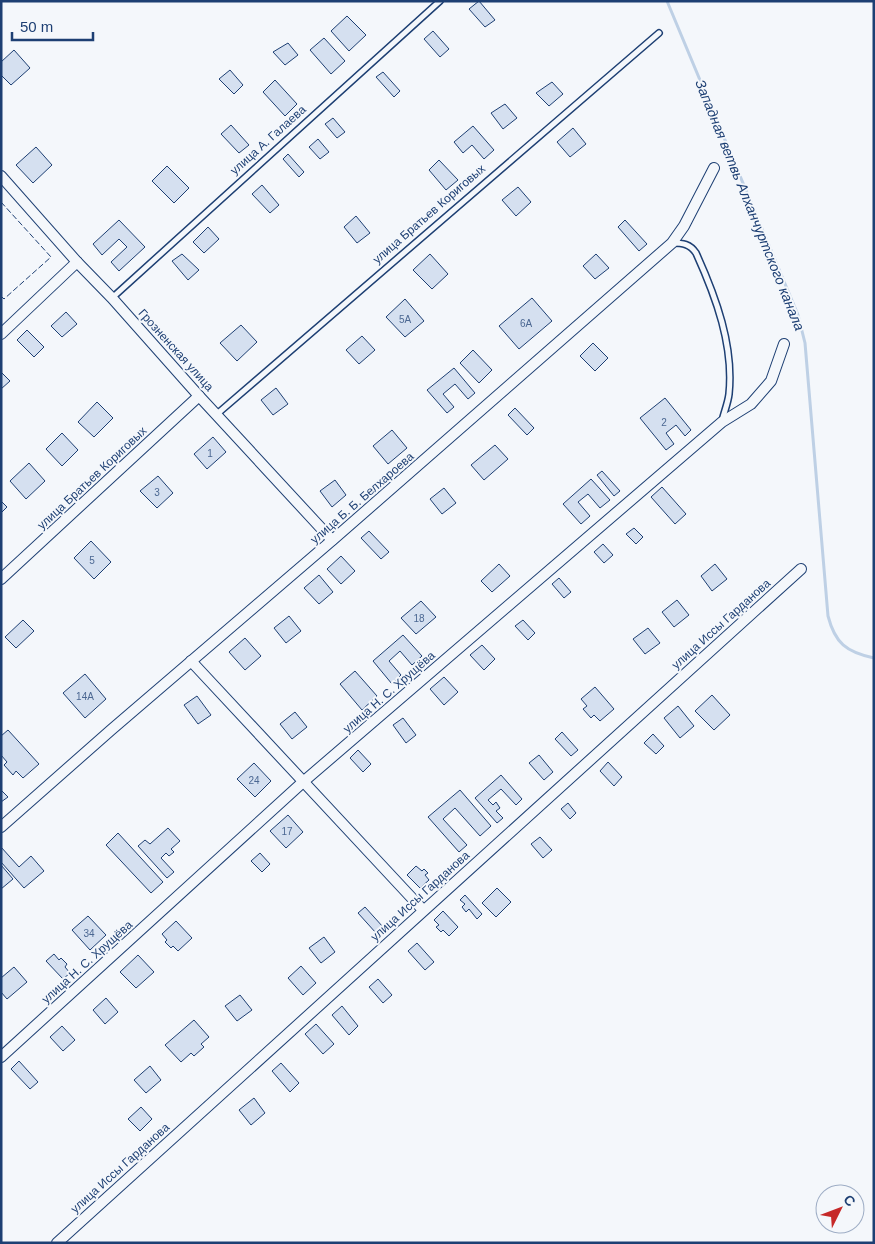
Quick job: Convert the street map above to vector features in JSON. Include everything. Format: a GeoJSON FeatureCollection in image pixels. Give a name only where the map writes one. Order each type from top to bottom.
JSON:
{"type":"FeatureCollection","features":[{"type":"Feature","properties":{"kind":"street","name":"улица Б. Б. Белхароева"},"geometry":{"type":"LineString","coordinates":[[1,827],[672,243],[684,226],[714,168]]}},
{"type":"Feature","properties":{"kind":"street","name":"Грозненская улица"},"geometry":{"type":"LineString","coordinates":[[1,176],[77,262],[332,540]]}},
{"type":"Feature","properties":{"kind":"street"},"geometry":{"type":"LineString","coordinates":[[1,334],[77,262]]}},
{"type":"Feature","properties":{"kind":"street","name":"улица Н. С. Хрущёва"},"geometry":{"type":"LineString","coordinates":[[1,1057],[304,782],[722,422],[751,404],[771,381],[784,344]]}},
{"type":"Feature","properties":{"kind":"street","name":"улица Братьев Кориговых"},"geometry":{"type":"LineString","coordinates":[[1,579],[199,396]]}},
{"type":"Feature","properties":{"kind":"street","name":"улица Иссы Гарданова"},"geometry":{"type":"LineString","coordinates":[[57,1243],[801,569]]}},
{"type":"Feature","properties":{"kind":"street"},"geometry":{"type":"LineString","coordinates":[[191,661],[423,910]]}},
{"type":"Feature","properties":{"kind":"lane","name":"улица А. Галаева"},"geometry":{"type":"LineString","coordinates":[[112,298],[440,1]]}},
{"type":"Feature","properties":{"kind":"lane","name":"улица Братьев Кориговых"},"geometry":{"type":"LineString","coordinates":[[217,414],[658,33]]}},
{"type":"Feature","properties":{"kind":"lane"},"geometry":{"type":"LineString","coordinates":[[672,243],[686,244],[693,248],[721,320],[727,349],[730,383],[722,422]]}},
{"type":"Feature","properties":{"kind":"building"},"geometry":{"type":"Polygon","coordinates":[[[479,1],[495,20],[485,27],[469,9],[479,1]]]}},
{"type":"Feature","properties":{"kind":"building"},"geometry":{"type":"Polygon","coordinates":[[[347,16],[366,35],[349,51],[331,31],[347,16]]]}},
{"type":"Feature","properties":{"kind":"building"},"geometry":{"type":"Polygon","coordinates":[[[433,31],[449,49],[440,57],[424,39],[433,31]]]}},
{"type":"Feature","properties":{"kind":"building"},"geometry":{"type":"Polygon","coordinates":[[[324,38],[345,61],[331,74],[310,50],[324,38]]]}},
{"type":"Feature","properties":{"kind":"building"},"geometry":{"type":"Polygon","coordinates":[[[288,43],[298,55],[285,65],[273,52],[288,43]]]}},
{"type":"Feature","properties":{"kind":"building"},"geometry":{"type":"Polygon","coordinates":[[[14,50],[30,68],[11,85],[1,75],[1,62],[14,50]]]}},
{"type":"Feature","properties":{"kind":"building"},"geometry":{"type":"Polygon","coordinates":[[[230,70],[243,85],[234,94],[219,79],[230,70]]]}},
{"type":"Feature","properties":{"kind":"building"},"geometry":{"type":"Polygon","coordinates":[[[383,72],[400,91],[394,97],[376,77],[383,72]]]}},
{"type":"Feature","properties":{"kind":"building"},"geometry":{"type":"Polygon","coordinates":[[[275,80],[297,104],[285,116],[263,92],[275,80]]]}},
{"type":"Feature","properties":{"kind":"building"},"geometry":{"type":"Polygon","coordinates":[[[552,82],[563,94],[549,106],[536,93],[552,82]]]}},
{"type":"Feature","properties":{"kind":"building"},"geometry":{"type":"Polygon","coordinates":[[[505,104],[517,118],[503,129],[491,113],[505,104]]]}},
{"type":"Feature","properties":{"kind":"building"},"geometry":{"type":"Polygon","coordinates":[[[333,118],[345,132],[337,138],[325,124],[333,118]]]}},
{"type":"Feature","properties":{"kind":"building"},"geometry":{"type":"Polygon","coordinates":[[[231,125],[249,145],[239,153],[221,134],[231,125]]]}},
{"type":"Feature","properties":{"kind":"building"},"geometry":{"type":"Polygon","coordinates":[[[473,126],[494,150],[484,159],[472,145],[463,153],[454,142],[473,126]]]}},
{"type":"Feature","properties":{"kind":"building"},"geometry":{"type":"Polygon","coordinates":[[[573,128],[586,144],[570,157],[557,142],[573,128]]]}},
{"type":"Feature","properties":{"kind":"building"},"geometry":{"type":"Polygon","coordinates":[[[318,139],[329,152],[320,159],[309,147],[318,139]]]}},
{"type":"Feature","properties":{"kind":"building"},"geometry":{"type":"Polygon","coordinates":[[[36,147],[52,165],[33,183],[16,165],[36,147]]]}},
{"type":"Feature","properties":{"kind":"building"},"geometry":{"type":"Polygon","coordinates":[[[288,154],[304,172],[299,177],[283,159],[288,154]]]}},
{"type":"Feature","properties":{"kind":"building"},"geometry":{"type":"Polygon","coordinates":[[[439,160],[458,180],[446,190],[429,170],[439,160]]]}},
{"type":"Feature","properties":{"kind":"building"},"geometry":{"type":"Polygon","coordinates":[[[167,166],[189,188],[174,203],[152,181],[167,166]]]}},
{"type":"Feature","properties":{"kind":"building"},"geometry":{"type":"Polygon","coordinates":[[[262,185],[279,205],[270,213],[252,194],[262,185]]]}},
{"type":"Feature","properties":{"kind":"building"},"geometry":{"type":"Polygon","coordinates":[[[518,187],[531,202],[516,216],[502,200],[518,187]]]}},
{"type":"Feature","properties":{"kind":"building"},"geometry":{"type":"Polygon","coordinates":[[[356,216],[370,233],[357,243],[344,227],[356,216]]]}},
{"type":"Feature","properties":{"kind":"building"},"geometry":{"type":"Polygon","coordinates":[[[119,220],[145,247],[119,271],[111,262],[127,247],[119,239],[102,255],[93,244],[119,220]]]}},
{"type":"Feature","properties":{"kind":"building"},"geometry":{"type":"Polygon","coordinates":[[[625,220],[647,244],[639,251],[618,227],[625,220]]]}},
{"type":"Feature","properties":{"kind":"building"},"geometry":{"type":"Polygon","coordinates":[[[208,227],[219,239],[204,253],[193,242],[208,227]]]}},
{"type":"Feature","properties":{"kind":"building"},"geometry":{"type":"Polygon","coordinates":[[[182,254],[199,270],[188,280],[172,261],[182,254]]]}},
{"type":"Feature","properties":{"kind":"building"},"geometry":{"type":"Polygon","coordinates":[[[430,254],[448,274],[432,289],[413,270],[430,254]]]}},
{"type":"Feature","properties":{"kind":"building"},"geometry":{"type":"Polygon","coordinates":[[[596,254],[609,268],[595,279],[583,266],[596,254]]]}},
{"type":"Feature","properties":{"kind":"building"},"geometry":{"type":"Polygon","coordinates":[[[532,298],[552,321],[519,349],[499,326],[532,298]]]}},
{"type":"Feature","properties":{"kind":"building"},"geometry":{"type":"Polygon","coordinates":[[[405,299],[424,321],[405,337],[386,317],[405,299]]]}},
{"type":"Feature","properties":{"kind":"building"},"geometry":{"type":"Polygon","coordinates":[[[66,312],[77,324],[62,337],[51,326],[66,312]]]}},
{"type":"Feature","properties":{"kind":"building"},"geometry":{"type":"Polygon","coordinates":[[[241,325],[257,342],[237,361],[220,343],[241,325]]]}},
{"type":"Feature","properties":{"kind":"building"},"geometry":{"type":"Polygon","coordinates":[[[27,330],[44,347],[34,357],[17,340],[27,330]]]}},
{"type":"Feature","properties":{"kind":"building"},"geometry":{"type":"Polygon","coordinates":[[[362,336],[375,350],[359,364],[346,350],[362,336]]]}},
{"type":"Feature","properties":{"kind":"building"},"geometry":{"type":"Polygon","coordinates":[[[593,343],[608,358],[595,371],[580,356],[593,343]]]}},
{"type":"Feature","properties":{"kind":"building"},"geometry":{"type":"Polygon","coordinates":[[[473,350],[492,370],[479,383],[460,363],[473,350]]]}},
{"type":"Feature","properties":{"kind":"building"},"geometry":{"type":"Polygon","coordinates":[[[454,368],[475,393],[468,399],[455,384],[443,394],[454,407],[447,413],[427,390],[454,368]]]}},
{"type":"Feature","properties":{"kind":"building"},"geometry":{"type":"Polygon","coordinates":[[[1,372],[10,381],[1,389],[1,372]]]}},
{"type":"Feature","properties":{"kind":"building"},"geometry":{"type":"Polygon","coordinates":[[[276,388],[288,404],[273,415],[261,400],[276,388]]]}},
{"type":"Feature","properties":{"kind":"building"},"geometry":{"type":"Polygon","coordinates":[[[665,398],[691,430],[685,436],[676,425],[666,433],[674,444],[666,450],[640,418],[665,398]]]}},
{"type":"Feature","properties":{"kind":"building"},"geometry":{"type":"Polygon","coordinates":[[[97,402],[113,418],[94,437],[78,422],[97,402]]]}},
{"type":"Feature","properties":{"kind":"building"},"geometry":{"type":"Polygon","coordinates":[[[515,408],[534,428],[527,435],[508,415],[515,408]]]}},
{"type":"Feature","properties":{"kind":"building"},"geometry":{"type":"Polygon","coordinates":[[[392,430],[407,448],[388,464],[373,446],[392,430]]]}},
{"type":"Feature","properties":{"kind":"building"},"geometry":{"type":"Polygon","coordinates":[[[62,433],[78,450],[62,466],[46,449],[62,433]]]}},
{"type":"Feature","properties":{"kind":"building"},"geometry":{"type":"Polygon","coordinates":[[[213,437],[226,452],[207,469],[194,454],[213,437]]]}},
{"type":"Feature","properties":{"kind":"building"},"geometry":{"type":"Polygon","coordinates":[[[495,445],[508,459],[484,480],[471,465],[495,445]]]}},
{"type":"Feature","properties":{"kind":"building"},"geometry":{"type":"Polygon","coordinates":[[[29,463],[45,481],[26,499],[10,481],[29,463]]]}},
{"type":"Feature","properties":{"kind":"building"},"geometry":{"type":"Polygon","coordinates":[[[602,471],[620,491],[614,496],[597,475],[602,471]]]}},
{"type":"Feature","properties":{"kind":"building"},"geometry":{"type":"Polygon","coordinates":[[[158,476],[173,493],[157,508],[140,491],[158,476]]]}},
{"type":"Feature","properties":{"kind":"building"},"geometry":{"type":"Polygon","coordinates":[[[591,479],[610,500],[600,508],[588,494],[578,502],[590,516],[581,524],[563,504],[591,479]]]}},
{"type":"Feature","properties":{"kind":"building"},"geometry":{"type":"Polygon","coordinates":[[[335,480],[346,495],[332,507],[320,491],[335,480]]]}},
{"type":"Feature","properties":{"kind":"building"},"geometry":{"type":"Polygon","coordinates":[[[662,487],[686,514],[675,524],[651,497],[662,487]]]}},
{"type":"Feature","properties":{"kind":"building"},"geometry":{"type":"Polygon","coordinates":[[[444,488],[456,503],[442,514],[430,499],[444,488]]]}},
{"type":"Feature","properties":{"kind":"building"},"geometry":{"type":"Polygon","coordinates":[[[1,501],[7,507],[1,513],[1,501]]]}},
{"type":"Feature","properties":{"kind":"building"},"geometry":{"type":"Polygon","coordinates":[[[634,528],[643,537],[636,544],[626,534],[634,528]]]}},
{"type":"Feature","properties":{"kind":"building"},"geometry":{"type":"Polygon","coordinates":[[[369,531],[389,552],[381,559],[361,538],[369,531]]]}},
{"type":"Feature","properties":{"kind":"building"},"geometry":{"type":"Polygon","coordinates":[[[91,541],[111,562],[94,579],[74,558],[91,541]]]}},
{"type":"Feature","properties":{"kind":"building"},"geometry":{"type":"Polygon","coordinates":[[[603,544],[613,555],[604,563],[594,552],[603,544]]]}},
{"type":"Feature","properties":{"kind":"building"},"geometry":{"type":"Polygon","coordinates":[[[341,556],[355,571],[341,584],[327,569],[341,556]]]}},
{"type":"Feature","properties":{"kind":"building"},"geometry":{"type":"Polygon","coordinates":[[[499,564],[510,576],[492,592],[481,581],[499,564]]]}},
{"type":"Feature","properties":{"kind":"building"},"geometry":{"type":"Polygon","coordinates":[[[715,564],[727,579],[712,591],[701,576],[715,564]]]}},
{"type":"Feature","properties":{"kind":"building"},"geometry":{"type":"Polygon","coordinates":[[[319,575],[333,592],[319,604],[304,588],[319,575]]]}},
{"type":"Feature","properties":{"kind":"building"},"geometry":{"type":"Polygon","coordinates":[[[559,578],[571,592],[564,598],[552,584],[559,578]]]}},
{"type":"Feature","properties":{"kind":"building"},"geometry":{"type":"Polygon","coordinates":[[[677,600],[689,615],[674,627],[662,612],[677,600]]]}},
{"type":"Feature","properties":{"kind":"building"},"geometry":{"type":"Polygon","coordinates":[[[421,601],[436,617],[416,634],[401,618],[421,601]]]}},
{"type":"Feature","properties":{"kind":"building"},"geometry":{"type":"Polygon","coordinates":[[[289,616],[301,631],[286,643],[274,628],[289,616]]]}},
{"type":"Feature","properties":{"kind":"building"},"geometry":{"type":"Polygon","coordinates":[[[23,620],[34,631],[16,648],[5,637],[23,620]]]}},
{"type":"Feature","properties":{"kind":"building"},"geometry":{"type":"Polygon","coordinates":[[[523,620],[535,633],[528,640],[515,626],[523,620]]]}},
{"type":"Feature","properties":{"kind":"building"},"geometry":{"type":"Polygon","coordinates":[[[648,628],[660,643],[645,654],[633,639],[648,628]]]}},
{"type":"Feature","properties":{"kind":"building"},"geometry":{"type":"Polygon","coordinates":[[[403,635],[422,656],[412,665],[400,651],[389,661],[401,675],[392,684],[373,661],[403,635]]]}},
{"type":"Feature","properties":{"kind":"building"},"geometry":{"type":"Polygon","coordinates":[[[245,638],[261,656],[245,670],[229,652],[245,638]]]}},
{"type":"Feature","properties":{"kind":"building"},"geometry":{"type":"Polygon","coordinates":[[[482,645],[495,659],[484,670],[470,655],[482,645]]]}},
{"type":"Feature","properties":{"kind":"building"},"geometry":{"type":"Polygon","coordinates":[[[355,671],[377,696],[362,710],[340,684],[355,671]]]}},
{"type":"Feature","properties":{"kind":"building"},"geometry":{"type":"Polygon","coordinates":[[[85,674],[106,699],[85,718],[63,693],[85,674]]]}},
{"type":"Feature","properties":{"kind":"building"},"geometry":{"type":"Polygon","coordinates":[[[444,677],[458,692],[444,705],[430,689],[444,677]]]}},
{"type":"Feature","properties":{"kind":"building"},"geometry":{"type":"Polygon","coordinates":[[[595,687],[614,709],[600,721],[594,715],[591,718],[583,709],[587,706],[581,699],[595,687]]]}},
{"type":"Feature","properties":{"kind":"building"},"geometry":{"type":"Polygon","coordinates":[[[712,695],[730,715],[714,730],[695,711],[712,695]]]}},
{"type":"Feature","properties":{"kind":"building"},"geometry":{"type":"Polygon","coordinates":[[[197,696],[211,715],[198,724],[184,705],[197,696]]]}},
{"type":"Feature","properties":{"kind":"building"},"geometry":{"type":"Polygon","coordinates":[[[678,706],[694,726],[680,738],[664,718],[678,706]]]}},
{"type":"Feature","properties":{"kind":"building"},"geometry":{"type":"Polygon","coordinates":[[[295,712],[307,727],[292,739],[280,724],[295,712]]]}},
{"type":"Feature","properties":{"kind":"building"},"geometry":{"type":"Polygon","coordinates":[[[403,718],[416,735],[406,743],[393,725],[403,718]]]}},
{"type":"Feature","properties":{"kind":"building"},"geometry":{"type":"Polygon","coordinates":[[[8,730],[39,764],[23,778],[16,771],[13,775],[4,765],[7,762],[1,755],[1,736],[8,730]]]}},
{"type":"Feature","properties":{"kind":"building"},"geometry":{"type":"Polygon","coordinates":[[[562,732],[578,750],[571,756],[555,739],[562,732]]]}},
{"type":"Feature","properties":{"kind":"building"},"geometry":{"type":"Polygon","coordinates":[[[653,734],[664,746],[656,754],[644,743],[653,734]]]}},
{"type":"Feature","properties":{"kind":"building"},"geometry":{"type":"Polygon","coordinates":[[[358,750],[371,764],[363,772],[350,758],[358,750]]]}},
{"type":"Feature","properties":{"kind":"building"},"geometry":{"type":"Polygon","coordinates":[[[539,755],[553,772],[544,780],[529,763],[539,755]]]}},
{"type":"Feature","properties":{"kind":"building"},"geometry":{"type":"Polygon","coordinates":[[[608,762],[622,777],[614,786],[600,771],[608,762]]]}},
{"type":"Feature","properties":{"kind":"building"},"geometry":{"type":"Polygon","coordinates":[[[254,763],[271,781],[255,797],[237,779],[254,763]]]}},
{"type":"Feature","properties":{"kind":"building"},"geometry":{"type":"Polygon","coordinates":[[[501,775],[522,799],[516,805],[501,789],[488,800],[493,805],[496,802],[500,808],[496,811],[503,818],[497,823],[475,798],[501,775]]]}},
{"type":"Feature","properties":{"kind":"building"},"geometry":{"type":"Polygon","coordinates":[[[1,790],[8,797],[1,802],[1,790]]]}},
{"type":"Feature","properties":{"kind":"building"},"geometry":{"type":"Polygon","coordinates":[[[460,790],[491,826],[480,836],[455,808],[443,819],[467,845],[459,852],[428,817],[460,790]]]}},
{"type":"Feature","properties":{"kind":"building"},"geometry":{"type":"Polygon","coordinates":[[[568,803],[576,813],[570,819],[561,809],[568,803]]]}},
{"type":"Feature","properties":{"kind":"building"},"geometry":{"type":"Polygon","coordinates":[[[288,815],[303,832],[286,848],[270,831],[288,815]]]}},
{"type":"Feature","properties":{"kind":"building"},"geometry":{"type":"Polygon","coordinates":[[[168,828],[180,841],[171,849],[174,852],[169,856],[166,853],[161,858],[174,872],[167,878],[138,846],[145,840],[150,844],[168,828]]]}},
{"type":"Feature","properties":{"kind":"building"},"geometry":{"type":"Polygon","coordinates":[[[118,833],[163,882],[151,893],[106,845],[118,833]]]}},
{"type":"Feature","properties":{"kind":"building"},"geometry":{"type":"Polygon","coordinates":[[[540,837],[552,850],[543,858],[531,844],[540,837]]]}},
{"type":"Feature","properties":{"kind":"building"},"geometry":{"type":"Polygon","coordinates":[[[1,847],[19,867],[31,856],[44,871],[24,888],[1,862],[1,847]]]}},
{"type":"Feature","properties":{"kind":"building"},"geometry":{"type":"Polygon","coordinates":[[[260,853],[270,864],[262,872],[251,861],[260,853]]]}},
{"type":"Feature","properties":{"kind":"building"},"geometry":{"type":"Polygon","coordinates":[[[1,865],[13,879],[1,889],[1,865]]]}},
{"type":"Feature","properties":{"kind":"building"},"geometry":{"type":"Polygon","coordinates":[[[416,866],[428,873],[425,875],[429,880],[420,888],[407,875],[416,866]]]}},
{"type":"Feature","properties":{"kind":"building"},"geometry":{"type":"Polygon","coordinates":[[[497,888],[511,902],[496,917],[482,903],[497,888]]]}},
{"type":"Feature","properties":{"kind":"building"},"geometry":{"type":"Polygon","coordinates":[[[465,895],[482,914],[477,919],[469,909],[466,912],[462,907],[465,904],[460,900],[465,895]]]}},
{"type":"Feature","properties":{"kind":"building"},"geometry":{"type":"Polygon","coordinates":[[[365,907],[383,927],[376,933],[358,913],[365,907]]]}},
{"type":"Feature","properties":{"kind":"building"},"geometry":{"type":"Polygon","coordinates":[[[443,911],[458,927],[449,936],[443,930],[441,932],[436,927],[439,925],[434,920],[443,911]]]}},
{"type":"Feature","properties":{"kind":"building"},"geometry":{"type":"Polygon","coordinates":[[[88,916],[106,935],[90,950],[72,930],[88,916]]]}},
{"type":"Feature","properties":{"kind":"building"},"geometry":{"type":"Polygon","coordinates":[[[176,921],[192,938],[178,951],[173,946],[171,948],[165,942],[167,940],[162,934],[176,921]]]}},
{"type":"Feature","properties":{"kind":"building"},"geometry":{"type":"Polygon","coordinates":[[[324,937],[335,952],[321,963],[309,948],[324,937]]]}},
{"type":"Feature","properties":{"kind":"building"},"geometry":{"type":"Polygon","coordinates":[[[417,943],[434,962],[425,970],[408,951],[417,943]]]}},
{"type":"Feature","properties":{"kind":"building"},"geometry":{"type":"Polygon","coordinates":[[[54,954],[59,960],[61,958],[67,964],[65,967],[70,973],[63,979],[46,961],[54,954]]]}},
{"type":"Feature","properties":{"kind":"building"},"geometry":{"type":"Polygon","coordinates":[[[138,955],[154,972],[136,988],[120,972],[138,955]]]}},
{"type":"Feature","properties":{"kind":"building"},"geometry":{"type":"Polygon","coordinates":[[[301,966],[316,983],[303,995],[288,978],[301,966]]]}},
{"type":"Feature","properties":{"kind":"building"},"geometry":{"type":"Polygon","coordinates":[[[14,967],[27,982],[7,999],[1,992],[1,978],[14,967]]]}},
{"type":"Feature","properties":{"kind":"building"},"geometry":{"type":"Polygon","coordinates":[[[378,979],[392,995],[383,1003],[369,987],[378,979]]]}},
{"type":"Feature","properties":{"kind":"building"},"geometry":{"type":"Polygon","coordinates":[[[240,995],[252,1010],[237,1021],[225,1006],[240,995]]]}},
{"type":"Feature","properties":{"kind":"building"},"geometry":{"type":"Polygon","coordinates":[[[106,998],[118,1012],[105,1024],[93,1010],[106,998]]]}},
{"type":"Feature","properties":{"kind":"building"},"geometry":{"type":"Polygon","coordinates":[[[342,1006],[358,1026],[349,1035],[332,1015],[342,1006]]]}},
{"type":"Feature","properties":{"kind":"building"},"geometry":{"type":"Polygon","coordinates":[[[194,1020],[209,1037],[201,1044],[204,1047],[194,1056],[191,1053],[181,1062],[165,1045],[194,1020]]]}},
{"type":"Feature","properties":{"kind":"building"},"geometry":{"type":"Polygon","coordinates":[[[316,1024],[334,1044],[323,1054],[305,1034],[316,1024]]]}},
{"type":"Feature","properties":{"kind":"building"},"geometry":{"type":"Polygon","coordinates":[[[62,1026],[75,1040],[63,1051],[50,1037],[62,1026]]]}},
{"type":"Feature","properties":{"kind":"building"},"geometry":{"type":"Polygon","coordinates":[[[19,1061],[38,1082],[30,1089],[11,1069],[19,1061]]]}},
{"type":"Feature","properties":{"kind":"building"},"geometry":{"type":"Polygon","coordinates":[[[281,1063],[299,1083],[290,1092],[272,1071],[281,1063]]]}},
{"type":"Feature","properties":{"kind":"building"},"geometry":{"type":"Polygon","coordinates":[[[150,1066],[161,1080],[146,1093],[134,1080],[150,1066]]]}},
{"type":"Feature","properties":{"kind":"building"},"geometry":{"type":"Polygon","coordinates":[[[254,1098],[265,1113],[251,1125],[239,1110],[254,1098]]]}},
{"type":"Feature","properties":{"kind":"building"},"geometry":{"type":"Polygon","coordinates":[[[141,1107],[152,1119],[140,1131],[128,1119],[141,1107]]]}},
{"type":"Feature","properties":{"kind":"waterway","name":"Западная ветвь Алханчуртского канала"},"geometry":{"type":"LineString","coordinates":[[667,1],[798,315],[805,343],[828,616],[834,633],[843,645],[856,653],[874,658]]}},
{"type":"Feature","properties":{"kind":"fence"},"geometry":{"type":"LineString","coordinates":[[1,202],[51,257],[4,299],[1,296]]}}]}
